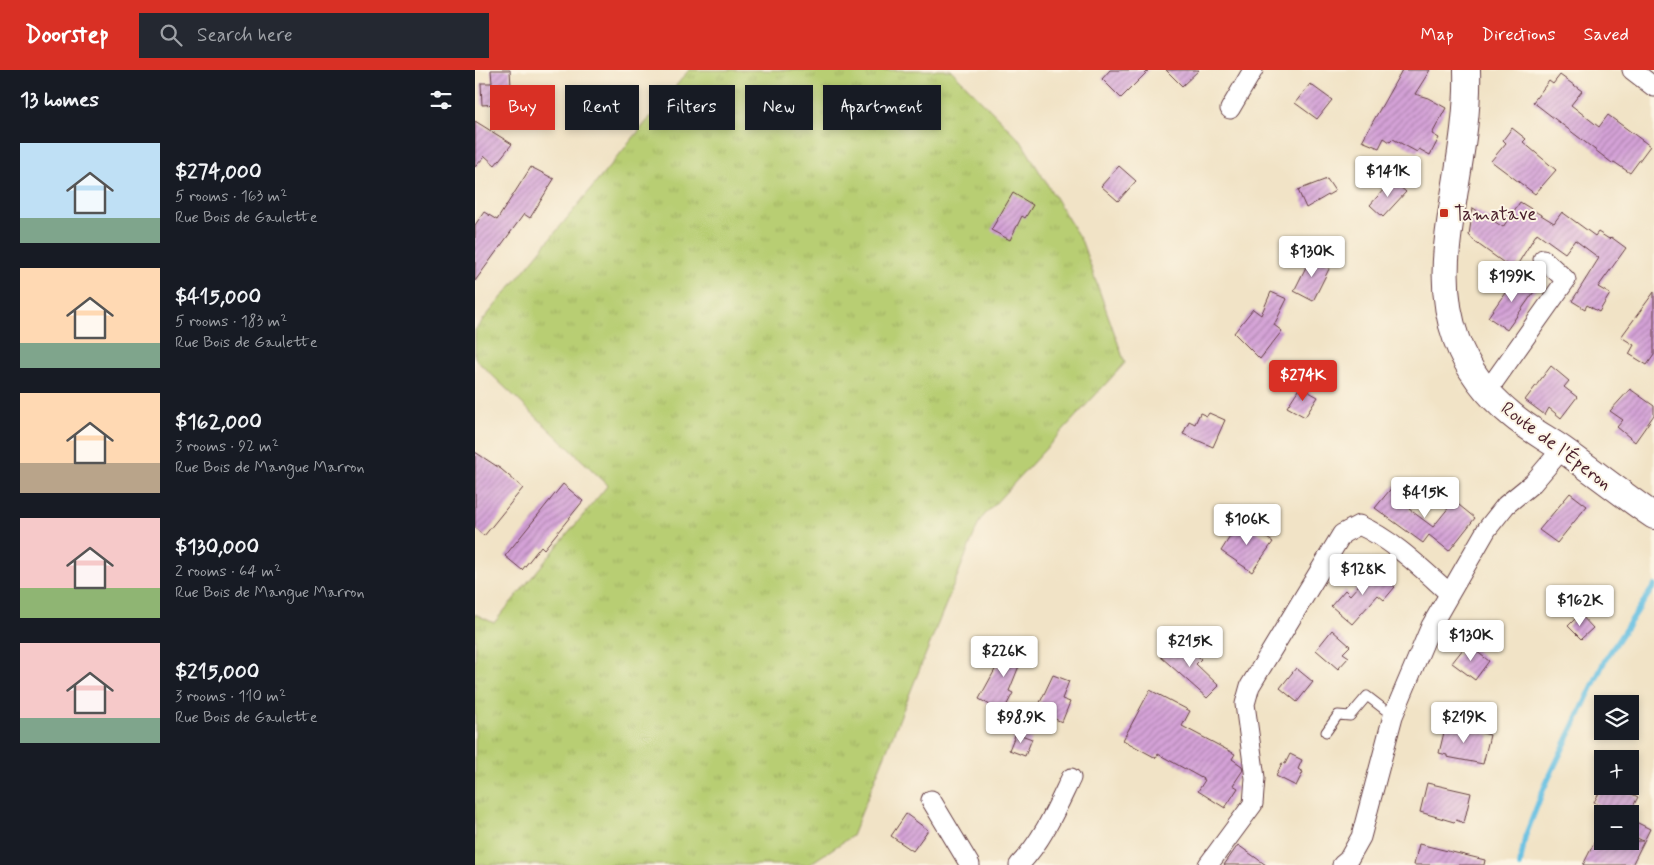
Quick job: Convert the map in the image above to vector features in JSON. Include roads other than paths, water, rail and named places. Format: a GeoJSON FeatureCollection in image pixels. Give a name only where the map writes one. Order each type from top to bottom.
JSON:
{"type":"FeatureCollection","features":[{"type":"Feature","properties":{"kind":"main road","name":"Route de l'Éperon"},"geometry":{"type":"LineString","coordinates":[[1467,70],[1467,113],[1446,248],[1445,286],[1448,313],[1456,344],[1471,369],[1512,415],[1563,449],[1654,516]]}},
{"type":"Feature","properties":{"kind":"street"},"geometry":{"type":"LineString","coordinates":[[1230,109],[1253,70]]}},
{"type":"Feature","properties":{"kind":"street"},"geometry":{"type":"LineString","coordinates":[[1632,70],[1654,87]]}},
{"type":"Feature","properties":{"kind":"street"},"geometry":{"type":"LineString","coordinates":[[1488,390],[1566,280],[1543,259]]}},
{"type":"Feature","properties":{"kind":"street"},"geometry":{"type":"LineString","coordinates":[[1342,865],[1361,837],[1393,716],[1431,626],[1487,529],[1506,505],[1533,483],[1563,449]]}},
{"type":"Feature","properties":{"kind":"street"},"geometry":{"type":"LineString","coordinates":[[1209,865],[1253,804],[1255,778],[1245,704],[1249,686],[1342,534],[1359,525],[1367,528],[1408,556],[1449,593]]}},
{"type":"Feature","properties":{"kind":"street"},"geometry":{"type":"LineString","coordinates":[[1019,865],[1033,850],[1044,832],[1071,778]]}},
{"type":"Feature","properties":{"kind":"street"},"geometry":{"type":"LineString","coordinates":[[931,800],[970,865]]}},
{"type":"Feature","properties":{"kind":"lane"},"geometry":{"type":"LineString","coordinates":[[1326,732],[1338,715],[1350,716],[1367,696],[1393,716]]}},
{"type":"Feature","properties":{"kind":"waterway"},"geometry":{"type":"LineString","coordinates":[[1520,865],[1525,837],[1544,788],[1605,660],[1654,586]]}},
{"type":"Feature","properties":{"kind":"place","name":"Tamatave"},"geometry":{"type":"Point","coordinates":[1444,213]}}]}
